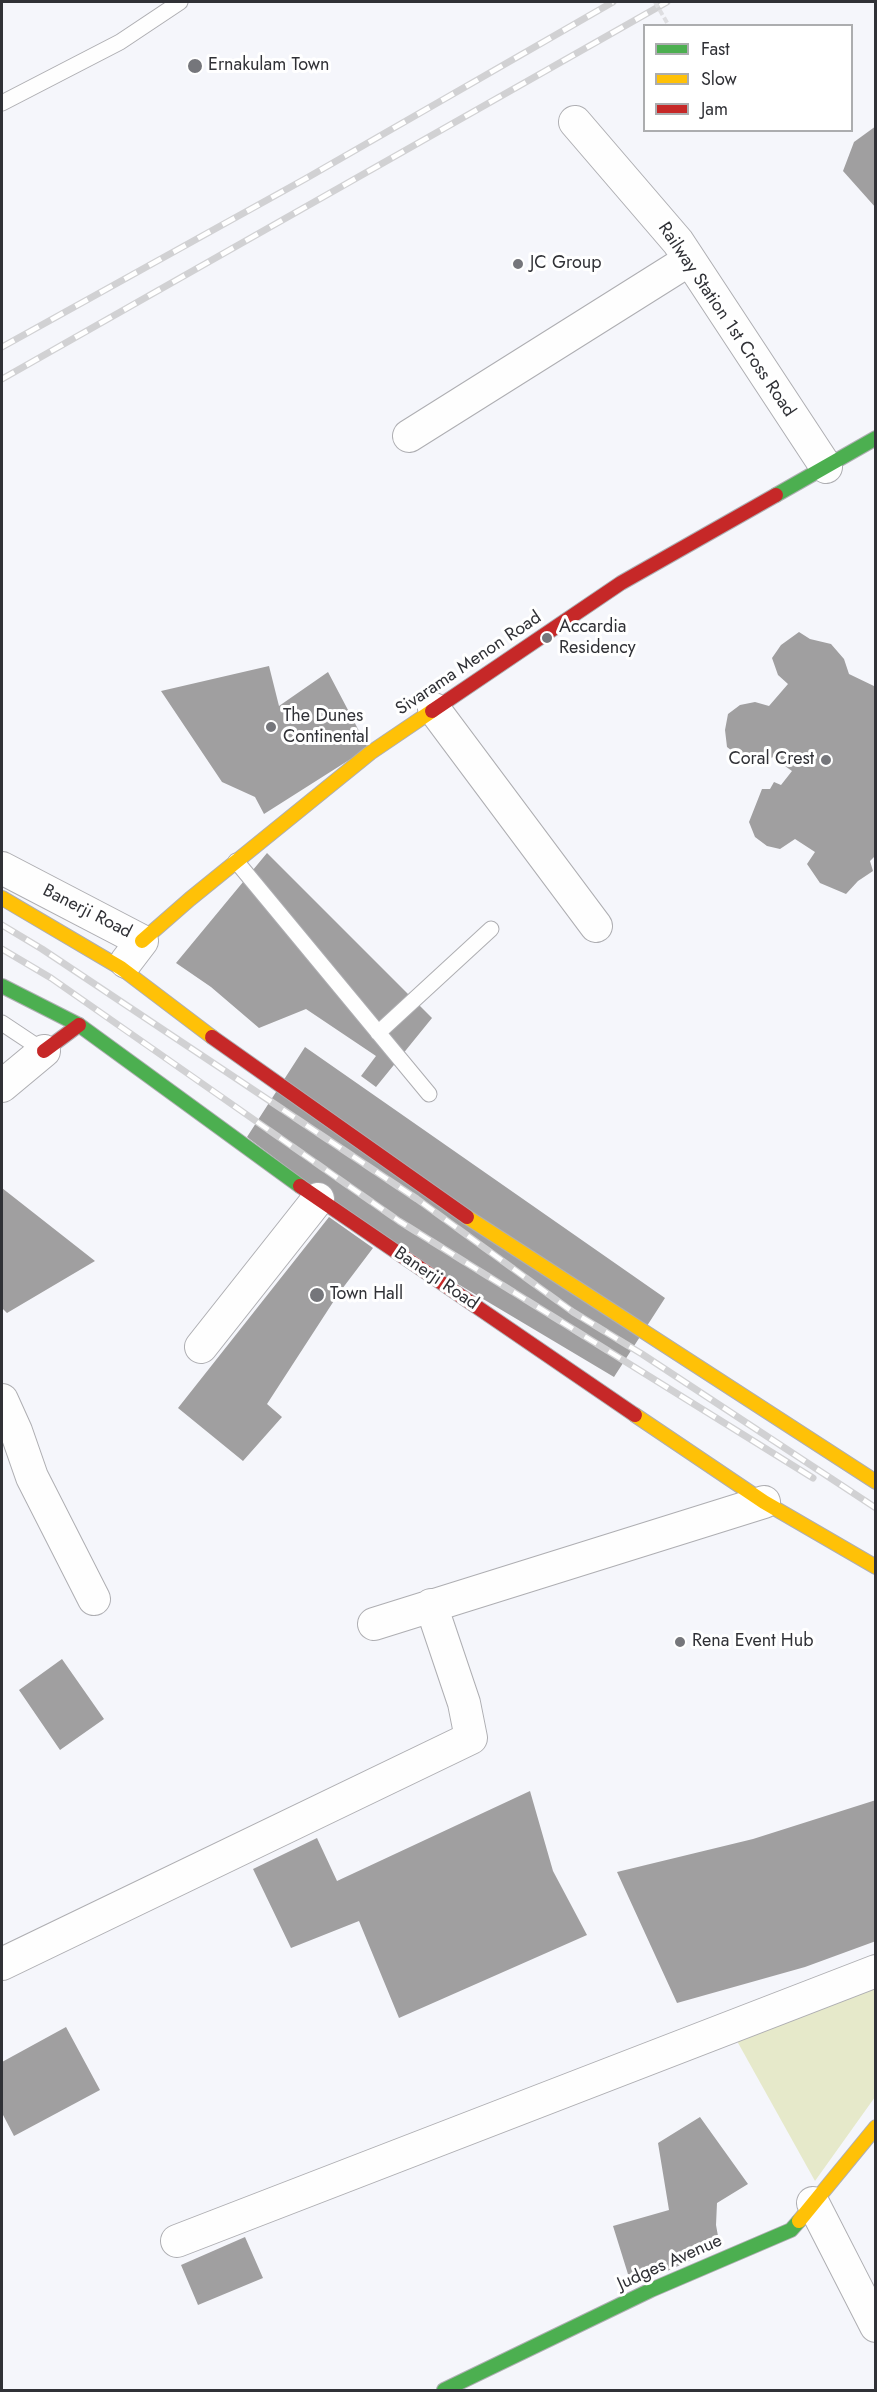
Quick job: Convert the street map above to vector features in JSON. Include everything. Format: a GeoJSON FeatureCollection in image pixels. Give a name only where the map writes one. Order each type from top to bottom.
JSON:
{"type":"FeatureCollection","features":[{"type":"Feature","properties":{"kind":"main road","name":"Sivarama Menon Road"},"geometry":{"type":"LineString","coordinates":[[142,941],[236,861],[370,753],[434,709],[621,583],[826,467],[873,444]]}},
{"type":"Feature","properties":{"kind":"main road","name":"Banerji Road"},"geometry":{"type":"LineString","coordinates":[[2,898],[121,968],[177,1012],[494,1236],[876,1482]]}},
{"type":"Feature","properties":{"kind":"main road","name":"Banerji Road"},"geometry":{"type":"LineString","coordinates":[[2,986],[79,1025],[318,1199],[764,1502],[876,1567]]}},
{"type":"Feature","properties":{"kind":"main road"},"geometry":{"type":"LineString","coordinates":[[44,1051],[79,1025]]}},
{"type":"Feature","properties":{"kind":"main road","name":"Judges Avenue"},"geometry":{"type":"LineString","coordinates":[[444,2391],[651,2290],[791,2230],[876,2127]]}},
{"type":"Feature","properties":{"kind":"main road"},"geometry":{"type":"LineString","coordinates":[[497,2365],[497,2382]]}},
{"type":"Feature","properties":{"kind":"street","name":"Railway Station 1st Cross Road"},"geometry":{"type":"LineString","coordinates":[[575,122],[678,242],[826,467]]}},
{"type":"Feature","properties":{"kind":"street"},"geometry":{"type":"LineString","coordinates":[[409,436],[689,260]]}},
{"type":"Feature","properties":{"kind":"street"},"geometry":{"type":"LineString","coordinates":[[434,709],[596,926]]}},
{"type":"Feature","properties":{"kind":"street","name":"Banerji Road"},"geometry":{"type":"LineString","coordinates":[[2,868],[142,941],[121,968]]}},
{"type":"Feature","properties":{"kind":"street"},"geometry":{"type":"LineString","coordinates":[[2,1086],[44,1051]]}},
{"type":"Feature","properties":{"kind":"street"},"geometry":{"type":"LineString","coordinates":[[201,1347],[318,1199]]}},
{"type":"Feature","properties":{"kind":"street"},"geometry":{"type":"LineString","coordinates":[[2,1400],[32,1477],[94,1599]]}},
{"type":"Feature","properties":{"kind":"street"},"geometry":{"type":"LineString","coordinates":[[374,1624],[764,1502]]}},
{"type":"Feature","properties":{"kind":"street"},"geometry":{"type":"LineString","coordinates":[[2,1964],[471,1738],[464,1703],[431,1605]]}},
{"type":"Feature","properties":{"kind":"street"},"geometry":{"type":"LineString","coordinates":[[177,2241],[876,1971]]}},
{"type":"Feature","properties":{"kind":"street"},"geometry":{"type":"LineString","coordinates":[[813,2203],[876,2326]]}},
{"type":"Feature","properties":{"kind":"lane"},"geometry":{"type":"LineString","coordinates":[[2,103],[120,42],[180,2]]}},
{"type":"Feature","properties":{"kind":"lane"},"geometry":{"type":"LineString","coordinates":[[236,861],[429,1094]]}},
{"type":"Feature","properties":{"kind":"lane"},"geometry":{"type":"LineString","coordinates":[[378,1033],[491,929]]}},
{"type":"Feature","properties":{"kind":"lane"},"geometry":{"type":"LineString","coordinates":[[2,1023],[44,1051]]}},
{"type":"Feature","properties":{"kind":"path"},"geometry":{"type":"LineString","coordinates":[[655,2],[668,24]]}},
{"type":"Feature","properties":{"kind":"green space"},"geometry":{"type":"Polygon","coordinates":[[[875,1985],[875,2097],[815,2181],[737,2041],[875,1985]]]}},
{"type":"Feature","properties":{"kind":"building"},"geometry":{"type":"Polygon","coordinates":[[[876,126],[876,208],[843,171],[854,142],[876,126]]]}},
{"type":"Feature","properties":{"kind":"building","name":"Coral Crest"},"geometry":{"type":"Polygon","coordinates":[[[799,632],[810,639],[831,644],[844,659],[849,674],[876,687],[876,855],[870,861],[873,871],[858,881],[846,894],[820,883],[807,864],[815,852],[795,839],[780,849],[767,846],[755,837],[749,822],[762,789],[770,789],[774,782],[781,785],[792,771],[772,757],[765,767],[760,764],[753,767],[727,747],[725,730],[728,714],[740,705],[755,702],[769,706],[788,684],[778,675],[772,658],[781,645],[799,632]]]}},
{"type":"Feature","properties":{"kind":"building","name":"The Dunes Continental"},"geometry":{"type":"Polygon","coordinates":[[[269,666],[279,706],[328,672],[368,748],[264,814],[255,797],[222,782],[161,691],[269,666]]]}},
{"type":"Feature","properties":{"kind":"building"},"geometry":{"type":"Polygon","coordinates":[[[267,853],[432,1018],[376,1087],[361,1076],[376,1056],[306,1009],[259,1028],[211,987],[176,963],[267,853]]]}},
{"type":"Feature","properties":{"kind":"building"},"geometry":{"type":"Polygon","coordinates":[[[305,1047],[665,1298],[614,1377],[379,1237],[247,1137],[305,1047]]]}},
{"type":"Feature","properties":{"kind":"building"},"geometry":{"type":"Polygon","coordinates":[[[2,1188],[95,1261],[7,1313],[2,1308],[2,1188]]]}},
{"type":"Feature","properties":{"kind":"building"},"geometry":{"type":"Polygon","coordinates":[[[329,1217],[373,1248],[339,1293],[267,1404],[282,1417],[243,1461],[178,1408],[329,1217]]]}},
{"type":"Feature","properties":{"kind":"building"},"geometry":{"type":"Polygon","coordinates":[[[62,1659],[104,1719],[60,1750],[19,1690],[62,1659]]]}},
{"type":"Feature","properties":{"kind":"building"},"geometry":{"type":"Polygon","coordinates":[[[530,1791],[553,1871],[587,1935],[399,2018],[359,1921],[291,1948],[253,1869],[317,1838],[337,1881],[530,1791]]]}},
{"type":"Feature","properties":{"kind":"building"},"geometry":{"type":"Polygon","coordinates":[[[876,1800],[876,1941],[805,1967],[677,2003],[617,1872],[753,1839],[876,1800]]]}},
{"type":"Feature","properties":{"kind":"building"},"geometry":{"type":"Polygon","coordinates":[[[66,2027],[100,2090],[14,2136],[2,2113],[2,2062],[66,2027]]]}},
{"type":"Feature","properties":{"kind":"building"},"geometry":{"type":"Polygon","coordinates":[[[700,2117],[748,2184],[717,2203],[716,2225],[720,2247],[632,2287],[613,2226],[669,2210],[658,2143],[700,2117]]]}},
{"type":"Feature","properties":{"kind":"building"},"geometry":{"type":"Polygon","coordinates":[[[245,2237],[263,2278],[198,2305],[181,2265],[245,2237]]]}},
{"type":"Feature","properties":{"kind":"railway"},"geometry":{"type":"LineString","coordinates":[[2,347],[305,179],[613,2]]}},
{"type":"Feature","properties":{"kind":"railway"},"geometry":{"type":"LineString","coordinates":[[2,379],[667,2]]}},
{"type":"Feature","properties":{"kind":"railway"},"geometry":{"type":"LineString","coordinates":[[2,925],[42,949],[417,1199],[573,1312],[642,1354],[876,1508]]}},
{"type":"Feature","properties":{"kind":"railway"},"geometry":{"type":"LineString","coordinates":[[2,949],[51,978],[399,1221],[813,1478]]}},
{"type":"Feature","properties":{"kind":"traffic: fast"},"geometry":{"type":"LineString","coordinates":[[776,495],[876,438]]}},
{"type":"Feature","properties":{"kind":"traffic: fast"},"geometry":{"type":"LineString","coordinates":[[2,986],[79,1025],[300,1186]]}},
{"type":"Feature","properties":{"kind":"traffic: fast"},"geometry":{"type":"LineString","coordinates":[[444,2390],[651,2290],[791,2230],[799,2221]]}},
{"type":"Feature","properties":{"kind":"traffic: slow"},"geometry":{"type":"LineString","coordinates":[[142,941],[190,899],[370,753],[432,711]]}},
{"type":"Feature","properties":{"kind":"traffic: slow"},"geometry":{"type":"LineString","coordinates":[[2,898],[121,968],[212,1037]]}},
{"type":"Feature","properties":{"kind":"traffic: slow"},"geometry":{"type":"LineString","coordinates":[[467,1217],[876,1482]]}},
{"type":"Feature","properties":{"kind":"traffic: slow"},"geometry":{"type":"LineString","coordinates":[[635,1415],[764,1502],[876,1567]]}},
{"type":"Feature","properties":{"kind":"traffic: slow"},"geometry":{"type":"LineString","coordinates":[[799,2221],[876,2127]]}},
{"type":"Feature","properties":{"kind":"traffic: jam"},"geometry":{"type":"LineString","coordinates":[[432,711],[621,583],[776,495]]}},
{"type":"Feature","properties":{"kind":"traffic: jam"},"geometry":{"type":"LineString","coordinates":[[44,1051],[79,1025]]}},
{"type":"Feature","properties":{"kind":"traffic: jam"},"geometry":{"type":"LineString","coordinates":[[212,1037],[467,1217]]}},
{"type":"Feature","properties":{"kind":"traffic: jam"},"geometry":{"type":"LineString","coordinates":[[300,1186],[635,1415]]}},
{"type":"Feature","properties":{"kind":"place","name":"Ernakulam Town"},"geometry":{"type":"Point","coordinates":[195,66]}},
{"type":"Feature","properties":{"kind":"place","name":"JC Group"},"geometry":{"type":"Point","coordinates":[518,264]}},
{"type":"Feature","properties":{"kind":"place","name":"Accardia Residency"},"geometry":{"type":"Point","coordinates":[547,638]}},
{"type":"Feature","properties":{"kind":"place","name":"The Dunes Continental"},"geometry":{"type":"Point","coordinates":[271,727]}},
{"type":"Feature","properties":{"kind":"place","name":"Coral Crest"},"geometry":{"type":"Point","coordinates":[826,760]}},
{"type":"Feature","properties":{"kind":"place","name":"Town Hall"},"geometry":{"type":"Point","coordinates":[317,1295]}},
{"type":"Feature","properties":{"kind":"place","name":"Rena Event Hub"},"geometry":{"type":"Point","coordinates":[680,1642]}}]}
